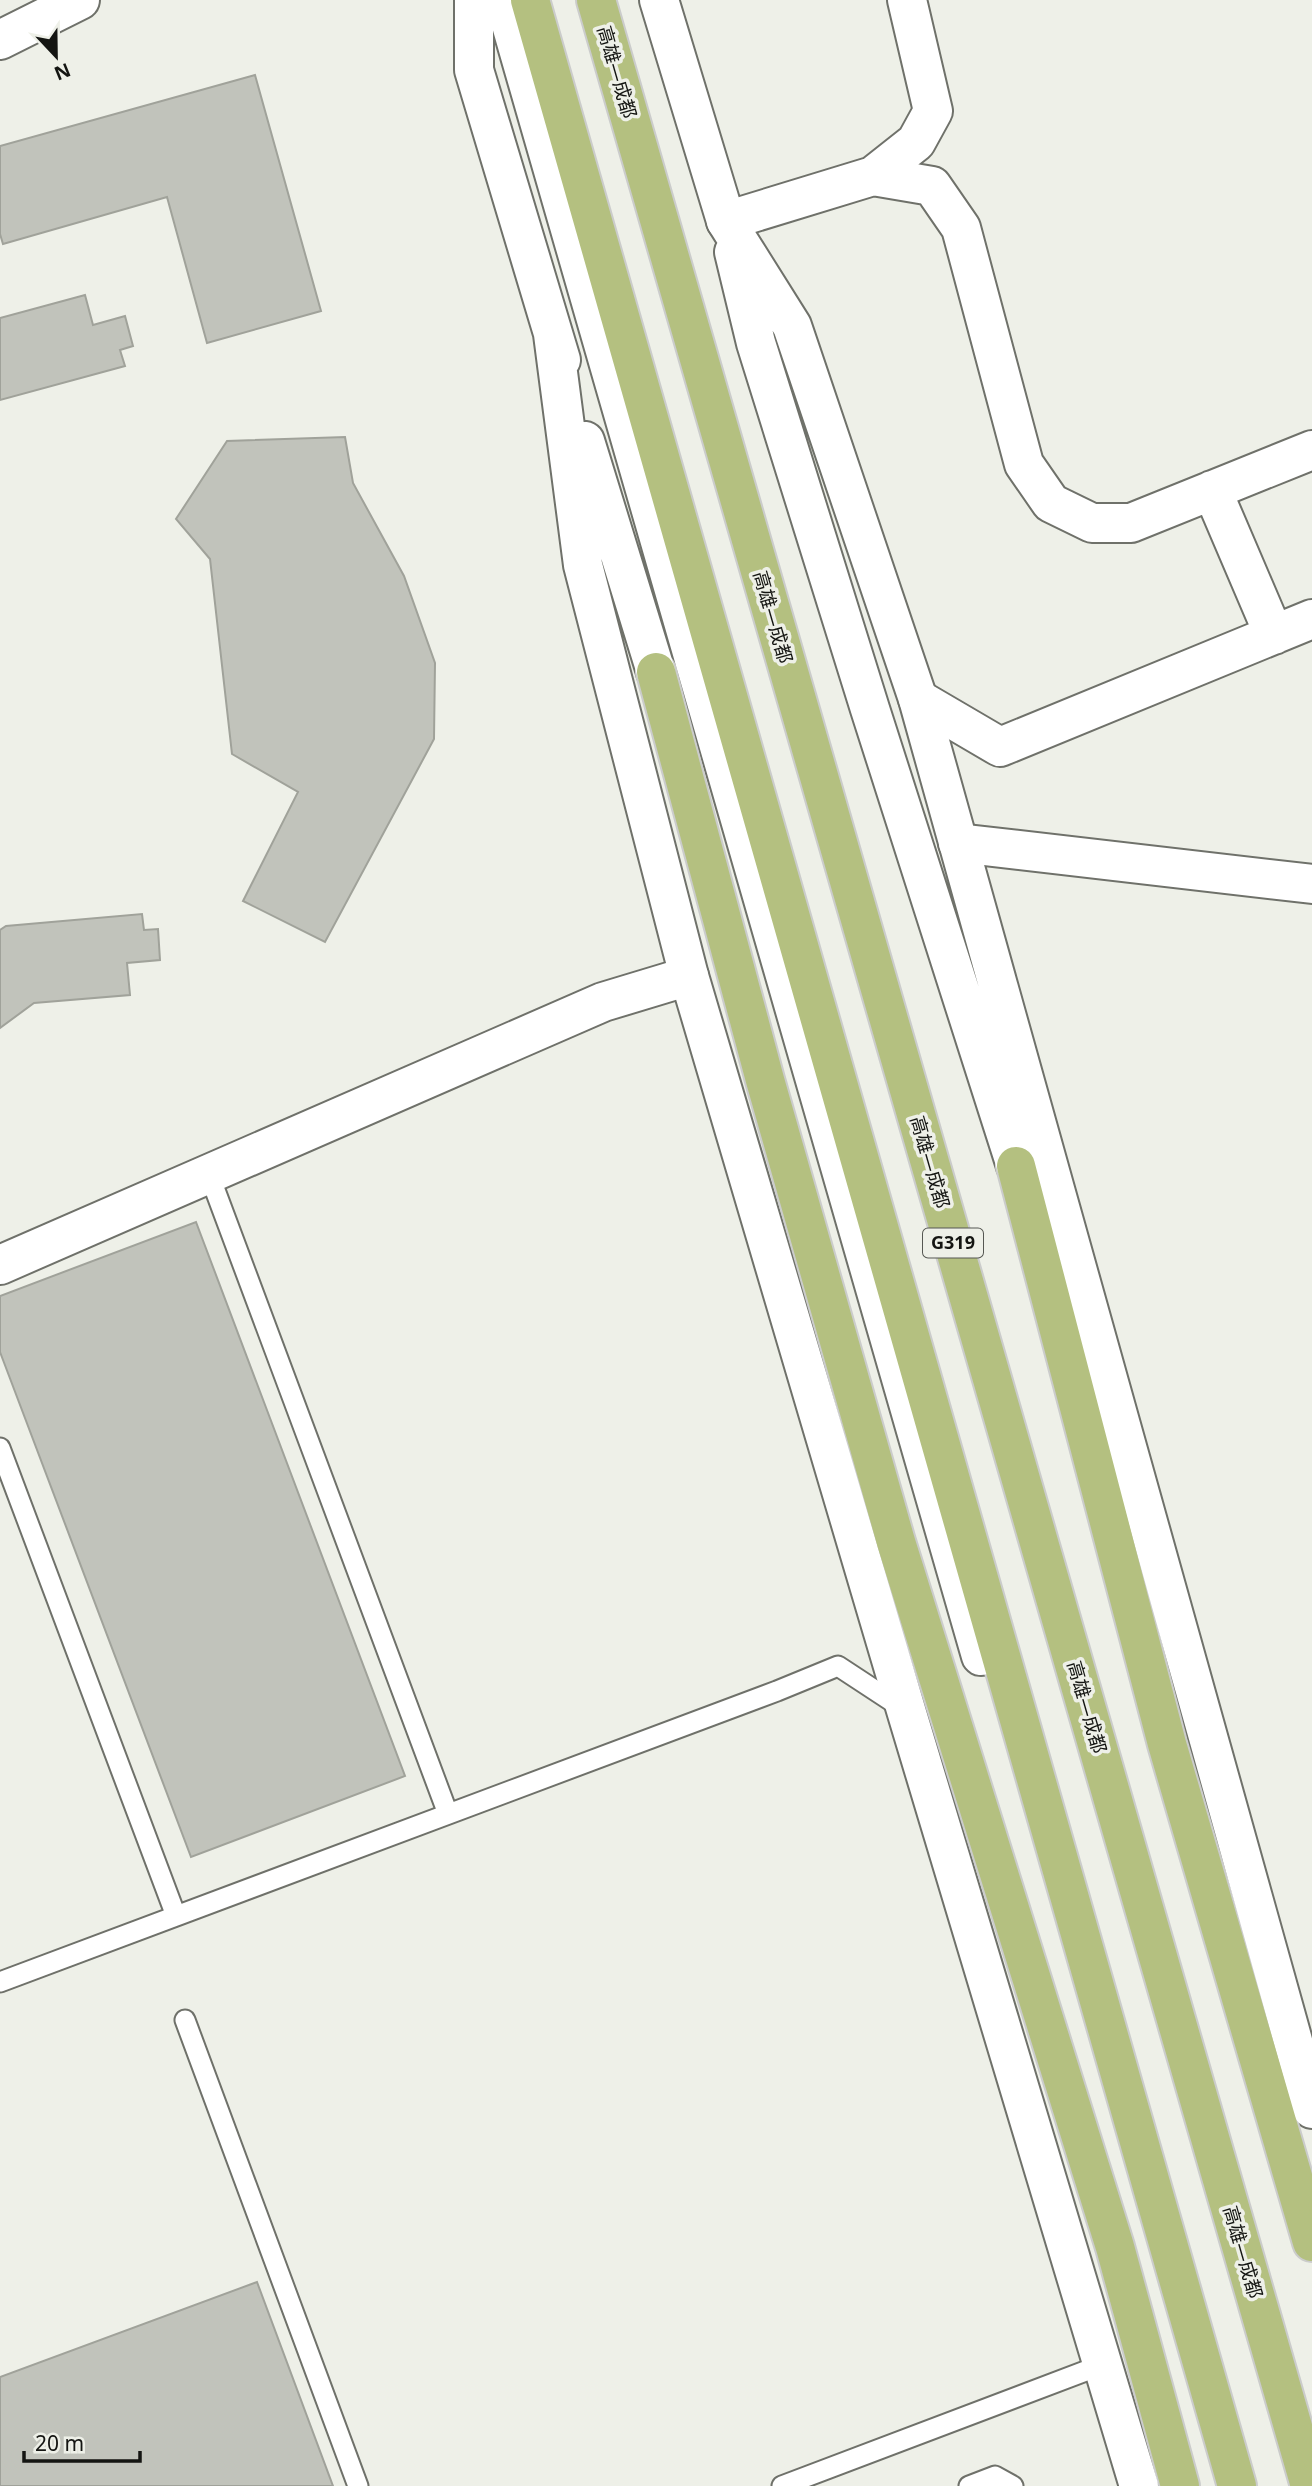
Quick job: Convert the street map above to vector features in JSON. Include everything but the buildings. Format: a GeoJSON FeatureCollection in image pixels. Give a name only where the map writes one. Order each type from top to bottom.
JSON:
{"type":"FeatureCollection","features":[{"type":"Feature","properties":{"kind":"highway"},"geometry":{"type":"LineString","coordinates":[[530,0],[1237,2486]]}},
{"type":"Feature","properties":{"kind":"highway","name":"高雄—成都"},"geometry":{"type":"LineString","coordinates":[[596,0],[1310,2486]]}},
{"type":"Feature","properties":{"kind":"highway"},"geometry":{"type":"LineString","coordinates":[[656,672],[765,1080],[896,1542],[1115,2247],[1180,2486]]}},
{"type":"Feature","properties":{"kind":"highway"},"geometry":{"type":"LineString","coordinates":[[1016,1166],[1167,1744],[1312,2242]]}},
{"type":"Feature","properties":{"kind":"main road"},"geometry":{"type":"LineString","coordinates":[[0,40],[80,0]]}},
{"type":"Feature","properties":{"kind":"main road"},"geometry":{"type":"LineString","coordinates":[[474,0],[474,70],[656,672]]}},
{"type":"Feature","properties":{"kind":"main road"},"geometry":{"type":"LineString","coordinates":[[504,0],[1219,2486]]}},
{"type":"Feature","properties":{"kind":"main road"},"geometry":{"type":"LineString","coordinates":[[659,0],[726,221],[760,356],[1016,1166]]}},
{"type":"Feature","properties":{"kind":"main road"},"geometry":{"type":"LineString","coordinates":[[726,221],[873,176],[916,142],[933,111],[907,0]]}},
{"type":"Feature","properties":{"kind":"main road"},"geometry":{"type":"LineString","coordinates":[[873,176],[932,186],[961,228],[1024,464],[1051,503],[1092,523],[1131,523],[1312,450]]}},
{"type":"Feature","properties":{"kind":"main road"},"geometry":{"type":"LineString","coordinates":[[726,221],[792,326],[918,699],[1312,2109]]}},
{"type":"Feature","properties":{"kind":"main road"},"geometry":{"type":"LineString","coordinates":[[553,334],[583,565],[689,976],[1139,2486]]}},
{"type":"Feature","properties":{"kind":"main road"},"geometry":{"type":"LineString","coordinates":[[1212,490],[1274,635]]}},
{"type":"Feature","properties":{"kind":"main road"},"geometry":{"type":"LineString","coordinates":[[918,699],[1000,747],[1312,619]]}},
{"type":"Feature","properties":{"kind":"main road"},"geometry":{"type":"LineString","coordinates":[[958,843],[1312,884]]}},
{"type":"Feature","properties":{"kind":"main road"},"geometry":{"type":"LineString","coordinates":[[0,1265],[603,1002],[689,976]]}},
{"type":"Feature","properties":{"kind":"lane"},"geometry":{"type":"LineString","coordinates":[[209,1174],[449,1814]]}},
{"type":"Feature","properties":{"kind":"lane"},"geometry":{"type":"LineString","coordinates":[[0,1448],[176,1916]]}},
{"type":"Feature","properties":{"kind":"lane"},"geometry":{"type":"LineString","coordinates":[[0,1982],[752,1701],[838,1666],[906,1710]]}},
{"type":"Feature","properties":{"kind":"lane"},"geometry":{"type":"LineString","coordinates":[[185,2020],[358,2486]]}},
{"type":"Feature","properties":{"kind":"lane"},"geometry":{"type":"LineString","coordinates":[[782,2486],[1104,2364]]}},
{"type":"Feature","properties":{"kind":"lane"},"geometry":{"type":"LineString","coordinates":[[968,2486],[995,2476],[1013,2486]]}}]}
